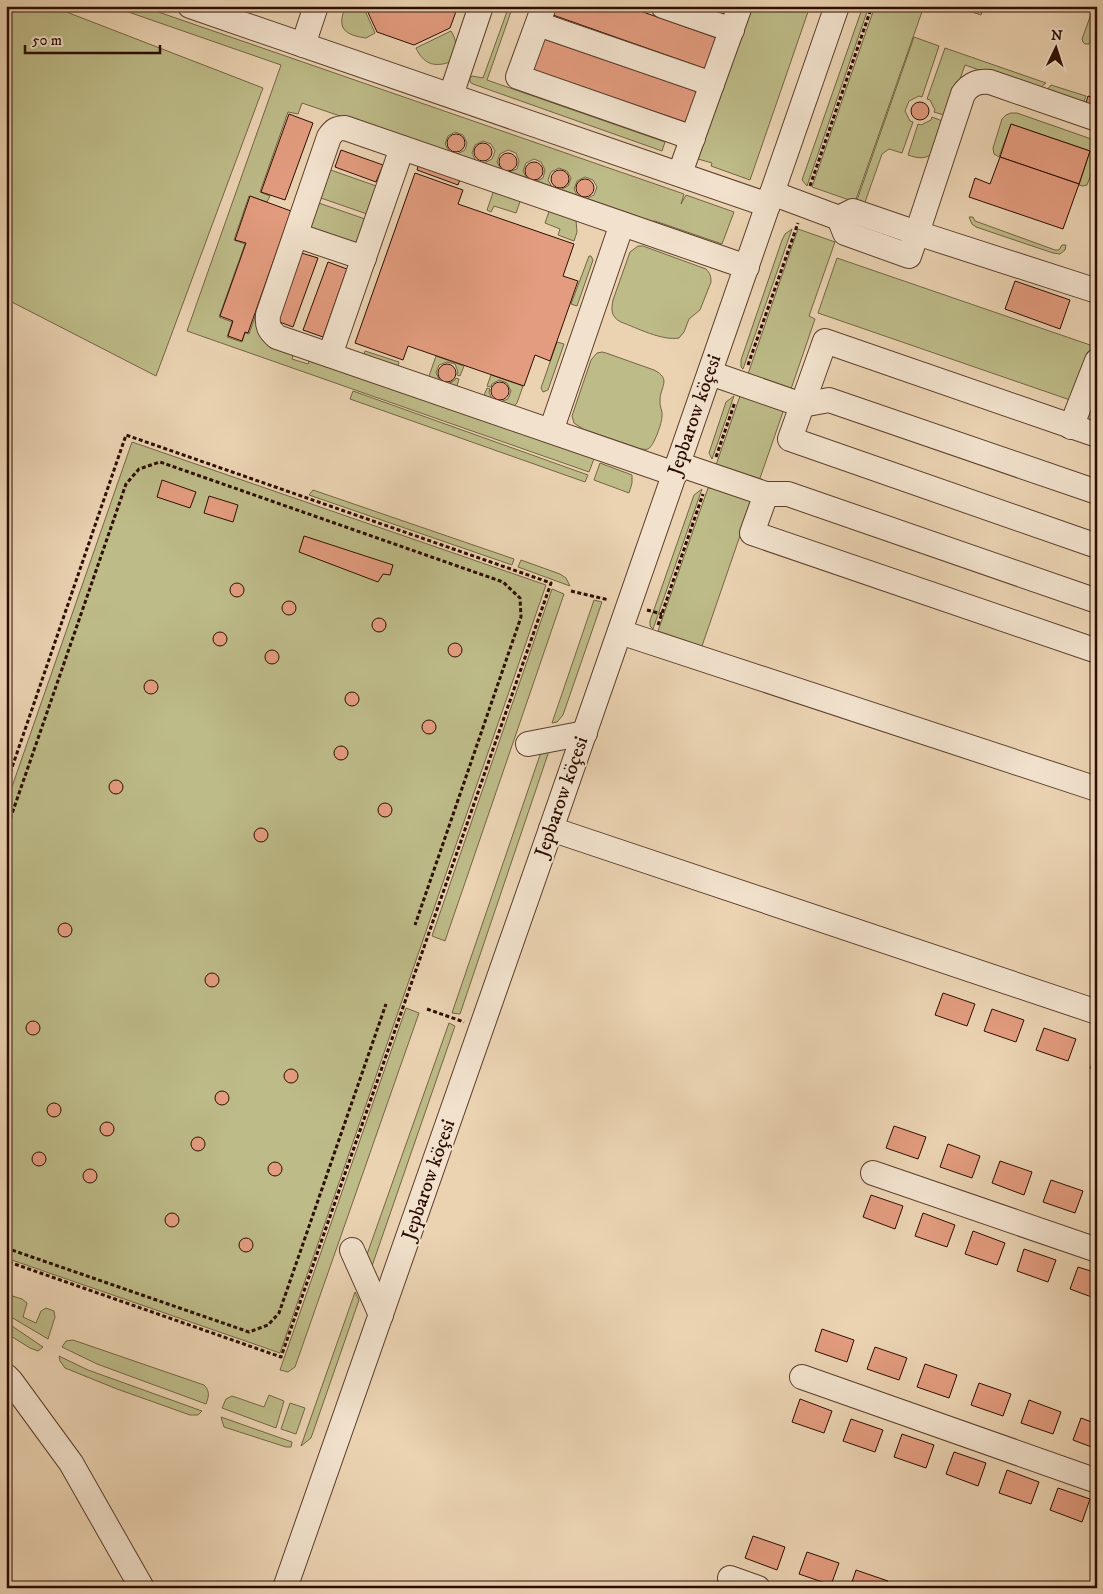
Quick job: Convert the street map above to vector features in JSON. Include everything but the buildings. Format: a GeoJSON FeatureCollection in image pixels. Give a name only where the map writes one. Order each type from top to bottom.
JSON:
{"type":"FeatureCollection","features":[{"type":"Feature","properties":{"kind":"street"},"geometry":{"type":"LineString","coordinates":[[190,6],[680,173],[770,199],[804,205],[839,218],[852,211],[1097,291]]}},
{"type":"Feature","properties":{"kind":"street"},"geometry":{"type":"LineString","coordinates":[[303,45],[316,6]]}},
{"type":"Feature","properties":{"kind":"street"},"geometry":{"type":"LineString","coordinates":[[451,95],[481,6]]}},
{"type":"Feature","properties":{"kind":"street"},"geometry":{"type":"LineString","coordinates":[[663,6],[732,30]]}},
{"type":"Feature","properties":{"kind":"street"},"geometry":{"type":"LineString","coordinates":[[680,173],[740,6]]}},
{"type":"Feature","properties":{"kind":"street","name":"Jepbarow köçesi"},"geometry":{"type":"LineString","coordinates":[[285,1588],[552,829],[837,6]]}},
{"type":"Feature","properties":{"kind":"street"},"geometry":{"type":"LineString","coordinates":[[693,138],[518,77],[541,15],[712,84]]}},
{"type":"Feature","properties":{"kind":"street"},"geometry":{"type":"LineString","coordinates":[[917,233],[963,94],[973,83],[981,81],[990,82],[1097,119]]}},
{"type":"Feature","properties":{"kind":"street"},"geometry":{"type":"LineString","coordinates":[[747,267],[345,128],[338,128],[329,137],[268,315],[267,324],[270,331],[278,337],[551,431],[676,469],[710,475],[766,494],[788,494],[1097,601]]}},
{"type":"Feature","properties":{"kind":"street"},"geometry":{"type":"LineString","coordinates":[[330,355],[402,148]]}},
{"type":"Feature","properties":{"kind":"street"},"geometry":{"type":"LineString","coordinates":[[551,431],[622,224]]}},
{"type":"Feature","properties":{"kind":"street"},"geometry":{"type":"LineString","coordinates":[[296,234],[364,258]]}},
{"type":"Feature","properties":{"kind":"street"},"geometry":{"type":"LineString","coordinates":[[1097,435],[825,341],[790,439],[1097,546]]}},
{"type":"Feature","properties":{"kind":"street"},"geometry":{"type":"LineString","coordinates":[[1071,427],[1097,361]]}},
{"type":"Feature","properties":{"kind":"street"},"geometry":{"type":"LineString","coordinates":[[710,373],[802,404],[829,400],[1097,492]]}},
{"type":"Feature","properties":{"kind":"street"},"geometry":{"type":"LineString","coordinates":[[766,494],[752,533],[1097,651]]}},
{"type":"Feature","properties":{"kind":"street"},"geometry":{"type":"LineString","coordinates":[[620,632],[1097,789]]}},
{"type":"Feature","properties":{"kind":"street"},"geometry":{"type":"LineString","coordinates":[[528,744],[585,733]]}},
{"type":"Feature","properties":{"kind":"street"},"geometry":{"type":"LineString","coordinates":[[552,829],[1097,1012]]}},
{"type":"Feature","properties":{"kind":"street"},"geometry":{"type":"LineString","coordinates":[[873,1173],[1097,1250]]}},
{"type":"Feature","properties":{"kind":"street"},"geometry":{"type":"LineString","coordinates":[[352,1250],[381,1315]]}},
{"type":"Feature","properties":{"kind":"street"},"geometry":{"type":"LineString","coordinates":[[6,1376],[72,1463],[142,1588]]}},
{"type":"Feature","properties":{"kind":"street"},"geometry":{"type":"LineString","coordinates":[[802,1377],[1097,1481]]}},
{"type":"Feature","properties":{"kind":"street"},"geometry":{"type":"LineString","coordinates":[[730,1578],[758,1588]]}},
{"type":"Feature","properties":{"kind":"path"},"geometry":{"type":"LineString","coordinates":[[652,642],[872,6]]}},
{"type":"Feature","properties":{"kind":"path"},"geometry":{"type":"LineString","coordinates":[[6,785],[126,435],[551,583],[281,1357],[6,1261]]}},
{"type":"Feature","properties":{"kind":"path"},"geometry":{"type":"LineString","coordinates":[[6,831],[126,484],[139,468],[160,462],[503,582],[520,598],[521,616],[415,925]]}},
{"type":"Feature","properties":{"kind":"path"},"geometry":{"type":"LineString","coordinates":[[6,1248],[249,1332],[268,1325],[279,1313],[386,1004]]}},
{"type":"Feature","properties":{"kind":"shaded area"},"geometry":{"type":"Polygon","coordinates":[[[6,6],[51,6],[263,88],[156,376],[6,299],[6,6]]]}},
{"type":"Feature","properties":{"kind":"shaded area"},"geometry":{"type":"Polygon","coordinates":[[[111,6],[141,6],[684,194],[681,204],[686,195],[734,212],[722,244],[655,221],[647,222],[586,199],[594,195],[597,187],[593,180],[585,177],[577,181],[574,189],[578,197],[560,190],[568,186],[571,178],[567,171],[559,168],[551,172],[548,180],[552,187],[535,182],[543,178],[545,170],[541,162],[534,159],[526,163],[523,171],[527,179],[509,172],[517,169],[519,161],[516,153],[508,150],[500,154],[497,162],[501,170],[481,165],[482,162],[484,163],[492,159],[495,151],[491,144],[483,141],[475,145],[472,153],[476,161],[479,162],[478,164],[457,154],[465,150],[467,143],[463,135],[455,132],[448,136],[445,144],[451,154],[302,103],[298,114],[288,112],[260,192],[270,196],[267,202],[249,196],[234,240],[245,244],[219,317],[232,322],[227,337],[242,342],[245,333],[249,334],[256,314],[295,350],[292,359],[308,364],[311,356],[595,456],[589,472],[187,331],[281,65],[111,6]]]}},
{"type":"Feature","properties":{"kind":"shaded area"},"geometry":{"type":"Polygon","coordinates":[[[346,6],[363,6],[375,33],[366,38],[347,32],[342,25],[346,6]]]}},
{"type":"Feature","properties":{"kind":"shaded area"},"geometry":{"type":"Polygon","coordinates":[[[509,6],[513,6],[487,80],[665,142],[662,151],[470,82],[472,76],[483,78],[509,6]]]}},
{"type":"Feature","properties":{"kind":"shaded area"},"geometry":{"type":"Polygon","coordinates":[[[751,6],[810,6],[750,180],[711,166],[712,163],[698,159],[751,6]]]}},
{"type":"Feature","properties":{"kind":"shaded area"},"geometry":{"type":"Polygon","coordinates":[[[863,6],[869,6],[807,186],[802,180],[863,6]]]}},
{"type":"Feature","properties":{"kind":"shaded area"},"geometry":{"type":"Polygon","coordinates":[[[875,6],[924,6],[855,202],[812,187],[875,6]]]}},
{"type":"Feature","properties":{"kind":"shaded area"},"geometry":{"type":"Polygon","coordinates":[[[954,6],[984,6],[981,15],[954,6]]]}},
{"type":"Feature","properties":{"kind":"shaded area"},"geometry":{"type":"Polygon","coordinates":[[[1094,6],[1097,6],[1095,31],[1089,44],[1085,44],[1082,39],[1094,6]]]}},
{"type":"Feature","properties":{"kind":"shaded area"},"geometry":{"type":"Polygon","coordinates":[[[451,31],[456,46],[450,62],[434,64],[425,61],[416,48],[451,31]]]}},
{"type":"Feature","properties":{"kind":"shaded area"},"geometry":{"type":"Polygon","coordinates":[[[914,37],[939,46],[922,97],[919,96],[909,101],[905,111],[910,121],[913,122],[902,153],[889,149],[882,154],[864,205],[856,203],[914,37]]]}},
{"type":"Feature","properties":{"kind":"shaded area"},"geometry":{"type":"Polygon","coordinates":[[[945,48],[1046,83],[1041,87],[1033,89],[965,65],[947,116],[934,112],[935,110],[930,100],[927,99],[945,48]]]}},
{"type":"Feature","properties":{"kind":"shaded area"},"geometry":{"type":"Polygon","coordinates":[[[1051,85],[1086,96],[1082,106],[1047,90],[1051,85]]]}},
{"type":"Feature","properties":{"kind":"shaded area"},"geometry":{"type":"Polygon","coordinates":[[[1011,113],[1017,113],[1097,141],[1097,159],[1087,185],[1079,185],[1090,151],[1011,124],[999,157],[994,154],[993,148],[1002,119],[1011,113]]]}},
{"type":"Feature","properties":{"kind":"shaded area"},"geometry":{"type":"Polygon","coordinates":[[[932,117],[945,122],[933,153],[921,158],[908,155],[918,124],[921,125],[931,120],[932,117]]]}},
{"type":"Feature","properties":{"kind":"shaded area"},"geometry":{"type":"Polygon","coordinates":[[[325,168],[379,187],[370,215],[315,196],[325,168]]]}},
{"type":"Feature","properties":{"kind":"shaded area"},"geometry":{"type":"Polygon","coordinates":[[[495,187],[522,196],[516,213],[494,206],[491,212],[487,210],[495,187]]]}},
{"type":"Feature","properties":{"kind":"shaded area"},"geometry":{"type":"Polygon","coordinates":[[[313,201],[368,220],[359,240],[355,243],[311,230],[307,217],[313,201]]]}},
{"type":"Feature","properties":{"kind":"shaded area"},"geometry":{"type":"Polygon","coordinates":[[[551,206],[576,220],[577,232],[574,241],[558,235],[560,229],[545,223],[551,206]]]}},
{"type":"Feature","properties":{"kind":"shaded area"},"geometry":{"type":"Polygon","coordinates":[[[969,217],[973,217],[975,221],[1055,250],[1059,250],[1062,245],[1066,245],[1065,250],[1060,254],[1053,253],[976,227],[972,224],[969,217]]]}},
{"type":"Feature","properties":{"kind":"shaded area"},"geometry":{"type":"Polygon","coordinates":[[[792,229],[743,369],[741,367],[741,360],[782,240],[785,234],[792,229]]]}},
{"type":"Feature","properties":{"kind":"shaded area"},"geometry":{"type":"Polygon","coordinates":[[[798,229],[835,242],[809,316],[815,319],[791,389],[748,374],[798,229]]]}},
{"type":"Feature","properties":{"kind":"shaded area"},"geometry":{"type":"Polygon","coordinates":[[[638,246],[643,246],[706,269],[710,275],[711,282],[700,310],[689,319],[684,332],[679,338],[665,338],[650,333],[621,322],[614,315],[612,310],[613,300],[630,252],[638,246]]]}},
{"type":"Feature","properties":{"kind":"shaded area"},"geometry":{"type":"Polygon","coordinates":[[[589,256],[593,260],[577,306],[571,304],[589,256]]]}},
{"type":"Feature","properties":{"kind":"shaded area"},"geometry":{"type":"Polygon","coordinates":[[[837,258],[1096,347],[1073,401],[818,313],[837,258]]]}},
{"type":"Feature","properties":{"kind":"shaded area"},"geometry":{"type":"Polygon","coordinates":[[[557,342],[564,344],[548,390],[543,392],[541,388],[557,342]]]}},
{"type":"Feature","properties":{"kind":"shaded area"},"geometry":{"type":"Polygon","coordinates":[[[365,351],[399,362],[397,369],[363,357],[365,351]]]}},
{"type":"Feature","properties":{"kind":"shaded area"},"geometry":{"type":"Polygon","coordinates":[[[602,352],[654,370],[663,377],[664,384],[660,395],[662,419],[655,439],[648,449],[641,449],[583,429],[574,423],[572,416],[591,360],[597,353],[602,352]]]}},
{"type":"Feature","properties":{"kind":"shaded area"},"geometry":{"type":"Polygon","coordinates":[[[436,356],[464,366],[460,376],[457,375],[458,372],[455,364],[447,362],[439,365],[436,373],[440,381],[448,384],[456,378],[459,379],[456,389],[428,379],[436,356]]]}},
{"type":"Feature","properties":{"kind":"shaded area"},"geometry":{"type":"Polygon","coordinates":[[[491,375],[523,386],[517,403],[513,407],[483,398],[487,388],[490,389],[489,392],[492,399],[500,402],[508,399],[511,391],[507,383],[499,380],[492,384],[491,387],[487,386],[491,375]]]}},
{"type":"Feature","properties":{"kind":"shaded area"},"geometry":{"type":"Polygon","coordinates":[[[353,391],[588,475],[585,482],[350,399],[353,391]]]}},
{"type":"Feature","properties":{"kind":"shaded area"},"geometry":{"type":"Polygon","coordinates":[[[734,396],[712,459],[709,453],[726,402],[734,396]]]}},
{"type":"Feature","properties":{"kind":"shaded area"},"geometry":{"type":"Polygon","coordinates":[[[740,396],[784,409],[759,481],[716,465],[740,396]]]}},
{"type":"Feature","properties":{"kind":"shaded area"},"geometry":{"type":"Polygon","coordinates":[[[132,442],[546,585],[280,1353],[6,1258],[6,804],[132,442]]]}},
{"type":"Feature","properties":{"kind":"shaded area"},"geometry":{"type":"Polygon","coordinates":[[[600,463],[632,475],[629,493],[594,480],[600,463]]]}},
{"type":"Feature","properties":{"kind":"shaded area"},"geometry":{"type":"Polygon","coordinates":[[[708,488],[752,501],[702,646],[658,631],[708,488]]]}},
{"type":"Feature","properties":{"kind":"shaded area"},"geometry":{"type":"Polygon","coordinates":[[[702,489],[653,629],[650,626],[650,621],[694,495],[702,489]]]}},
{"type":"Feature","properties":{"kind":"shaded area"},"geometry":{"type":"Polygon","coordinates":[[[313,490],[514,559],[512,565],[309,495],[313,490]]]}},
{"type":"Feature","properties":{"kind":"shaded area"},"geometry":{"type":"Polygon","coordinates":[[[521,560],[560,574],[566,578],[570,586],[518,567],[521,560]]]}},
{"type":"Feature","properties":{"kind":"shaded area"},"geometry":{"type":"Polygon","coordinates":[[[552,589],[564,594],[445,941],[432,936],[552,589]]]}},
{"type":"Feature","properties":{"kind":"shaded area"},"geometry":{"type":"Polygon","coordinates":[[[594,600],[602,602],[563,715],[557,722],[552,723],[594,600]]]}},
{"type":"Feature","properties":{"kind":"shaded area"},"geometry":{"type":"Polygon","coordinates":[[[549,751],[460,1014],[452,1013],[541,752],[549,751]]]}},
{"type":"Feature","properties":{"kind":"shaded area"},"geometry":{"type":"Polygon","coordinates":[[[406,1008],[419,1013],[295,1367],[288,1372],[280,1370],[406,1008]]]}},
{"type":"Feature","properties":{"kind":"shaded area"},"geometry":{"type":"Polygon","coordinates":[[[449,1023],[455,1026],[372,1266],[367,1266],[365,1260],[449,1023]]]}},
{"type":"Feature","properties":{"kind":"shaded area"},"geometry":{"type":"Polygon","coordinates":[[[355,1292],[359,1300],[311,1438],[301,1446],[355,1292]]]}},
{"type":"Feature","properties":{"kind":"shaded area"},"geometry":{"type":"Polygon","coordinates":[[[6,1294],[22,1299],[27,1303],[23,1317],[36,1323],[41,1311],[46,1308],[54,1311],[55,1317],[48,1339],[6,1314],[6,1294]]]}},
{"type":"Feature","properties":{"kind":"shaded area"},"geometry":{"type":"Polygon","coordinates":[[[6,1322],[43,1347],[38,1351],[30,1348],[6,1333],[6,1322]]]}},
{"type":"Feature","properties":{"kind":"shaded area"},"geometry":{"type":"Polygon","coordinates":[[[73,1340],[204,1385],[208,1394],[206,1404],[97,1364],[62,1347],[66,1341],[73,1340]]]}},
{"type":"Feature","properties":{"kind":"shaded area"},"geometry":{"type":"Polygon","coordinates":[[[59,1356],[88,1370],[202,1411],[198,1415],[190,1415],[117,1389],[65,1368],[59,1356]]]}},
{"type":"Feature","properties":{"kind":"shaded area"},"geometry":{"type":"Polygon","coordinates":[[[269,1395],[284,1401],[276,1428],[222,1408],[226,1399],[232,1396],[264,1407],[269,1395]]]}},
{"type":"Feature","properties":{"kind":"shaded area"},"geometry":{"type":"Polygon","coordinates":[[[290,1403],[305,1408],[296,1434],[281,1429],[290,1403]]]}},
{"type":"Feature","properties":{"kind":"shaded area"},"geometry":{"type":"Polygon","coordinates":[[[221,1417],[292,1442],[291,1447],[224,1427],[221,1417]]]}}]}
